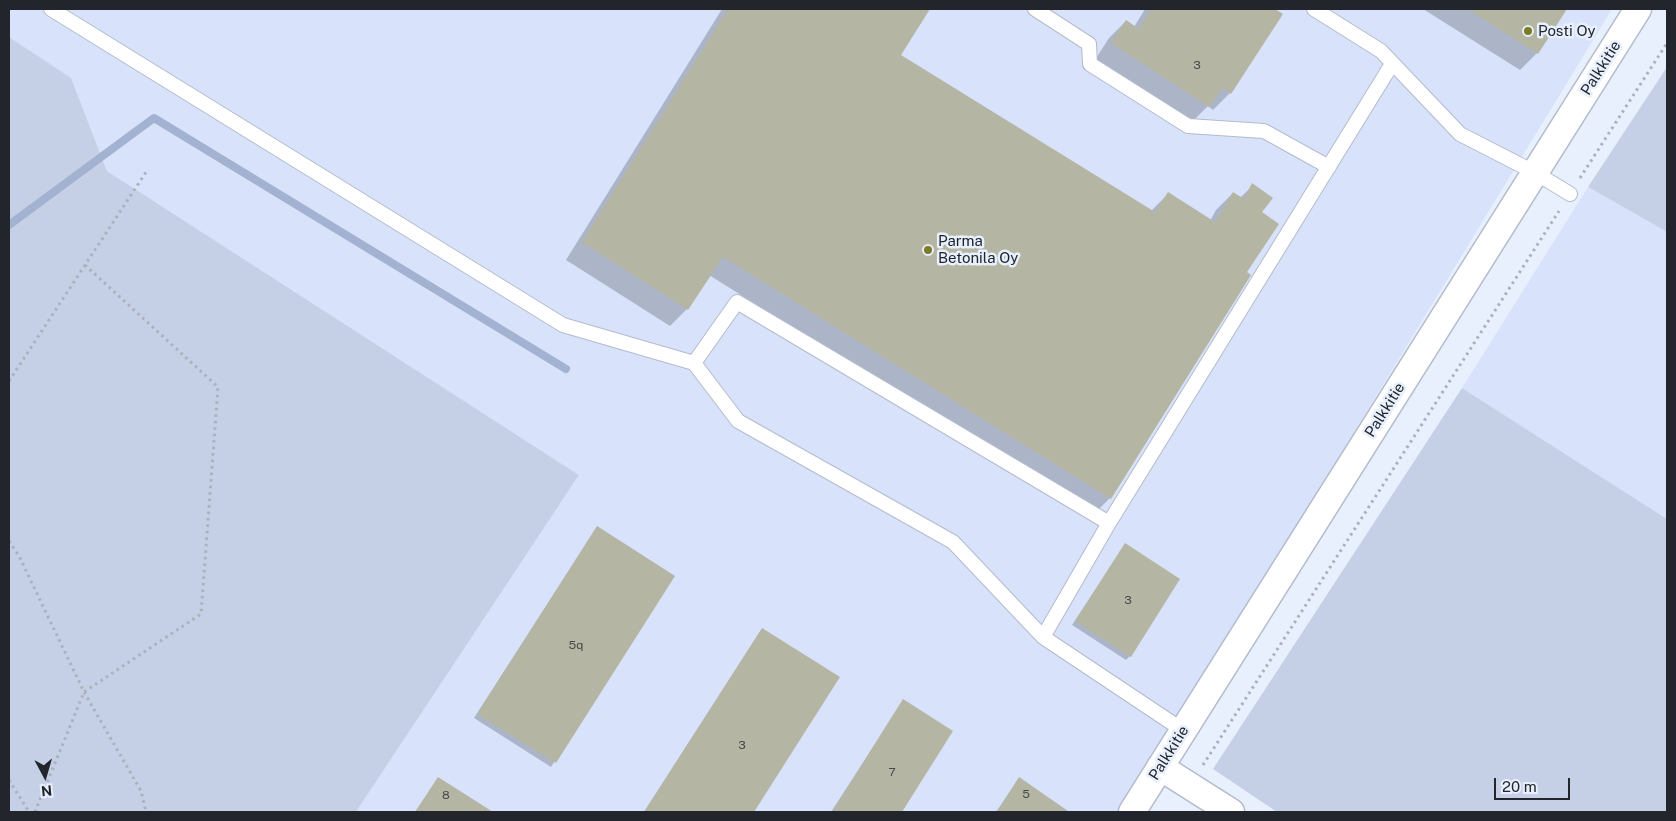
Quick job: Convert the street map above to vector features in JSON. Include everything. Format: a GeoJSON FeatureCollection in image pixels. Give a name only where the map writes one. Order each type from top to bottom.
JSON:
{"type":"FeatureCollection","features":[{"type":"Feature","properties":{"kind":"street","name":"Palkkitie"},"geometry":{"type":"LineString","coordinates":[[1132,812],[1638,9]]}},
{"type":"Feature","properties":{"kind":"street"},"geometry":{"type":"LineString","coordinates":[[1160,768],[1231,812]]}},
{"type":"Feature","properties":{"kind":"lane"},"geometry":{"type":"LineString","coordinates":[[51,9],[563,325],[694,363],[738,421],[953,542],[1043,637],[1184,731]]}},
{"type":"Feature","properties":{"kind":"lane"},"geometry":{"type":"LineString","coordinates":[[1035,9],[1089,44],[1090,64],[1188,126],[1264,131],[1329,167]]}},
{"type":"Feature","properties":{"kind":"lane"},"geometry":{"type":"LineString","coordinates":[[1314,9],[1381,51],[1460,134],[1534,172],[1570,194]]}},
{"type":"Feature","properties":{"kind":"lane"},"geometry":{"type":"LineString","coordinates":[[1043,637],[1110,523],[1392,64]]}},
{"type":"Feature","properties":{"kind":"lane"},"geometry":{"type":"LineString","coordinates":[[694,363],[737,302],[1110,523]]}},
{"type":"Feature","properties":{"kind":"path"},"geometry":{"type":"LineString","coordinates":[[1190,786],[1667,43]]}},
{"type":"Feature","properties":{"kind":"path"},"geometry":{"type":"LineString","coordinates":[[9,381],[148,168]]}},
{"type":"Feature","properties":{"kind":"path"},"geometry":{"type":"LineString","coordinates":[[35,812],[84,692],[201,614],[218,387],[85,265]]}},
{"type":"Feature","properties":{"kind":"path"},"geometry":{"type":"LineString","coordinates":[[9,541],[19,556],[84,692],[141,792],[146,812]]}},
{"type":"Feature","properties":{"kind":"path"},"geometry":{"type":"LineString","coordinates":[[9,780],[29,812]]}},
{"type":"Feature","properties":{"kind":"shaded area"},"geometry":{"type":"Polygon","coordinates":[[[9,9],[1612,9],[1123,812],[356,812],[579,475],[107,171],[71,79],[9,37],[9,9]]]}},
{"type":"Feature","properties":{"kind":"shaded area"},"geometry":{"type":"Polygon","coordinates":[[[9,37],[71,78],[107,171],[579,475],[356,812],[9,812],[9,37]]]}},
{"type":"Feature","properties":{"kind":"shaded area"},"geometry":{"type":"Polygon","coordinates":[[[1667,67],[1667,232],[1588,187],[1667,67]]]}},
{"type":"Feature","properties":{"kind":"shaded area"},"geometry":{"type":"Polygon","coordinates":[[[1588,187],[1667,232],[1667,519],[1462,388],[1588,187]]]}},
{"type":"Feature","properties":{"kind":"shaded area"},"geometry":{"type":"Polygon","coordinates":[[[1462,388],[1667,519],[1667,812],[1277,812],[1213,769],[1462,388]]]}},
{"type":"Feature","properties":{"kind":"building","name":"Parma Betonila Oy"},"geometry":{"type":"Polygon","coordinates":[[[728,9],[930,9],[901,55],[1155,212],[1168,192],[1215,222],[1233,192],[1244,199],[1252,183],[1273,198],[1262,212],[1279,224],[1247,272],[1251,275],[1111,499],[723,257],[688,310],[582,242],[728,9]]]}},
{"type":"Feature","properties":{"kind":"building"},"geometry":{"type":"Polygon","coordinates":[[[1151,9],[1275,9],[1283,14],[1231,94],[1223,87],[1209,107],[1111,43],[1126,20],[1139,29],[1151,9]]]}},
{"type":"Feature","properties":{"kind":"building","name":"Posti Oy"},"geometry":{"type":"Polygon","coordinates":[[[1467,9],[1567,9],[1538,54],[1467,9]]]}},
{"type":"Feature","properties":{"kind":"building"},"geometry":{"type":"Polygon","coordinates":[[[597,526],[675,576],[556,763],[477,714],[597,526]]]}},
{"type":"Feature","properties":{"kind":"building"},"geometry":{"type":"Polygon","coordinates":[[[1125,543],[1180,579],[1131,657],[1075,621],[1125,543]]]}},
{"type":"Feature","properties":{"kind":"building"},"geometry":{"type":"Polygon","coordinates":[[[762,628],[840,677],[754,812],[644,812],[762,628]]]}},
{"type":"Feature","properties":{"kind":"building"},"geometry":{"type":"Polygon","coordinates":[[[903,699],[953,731],[902,812],[832,812],[903,699]]]}},
{"type":"Feature","properties":{"kind":"building"},"geometry":{"type":"Polygon","coordinates":[[[438,777],[493,812],[415,812],[438,777]]]}},
{"type":"Feature","properties":{"kind":"building"},"geometry":{"type":"Polygon","coordinates":[[[1019,777],[1068,811],[997,812],[1019,777]]]}},
{"type":"Feature","properties":{"kind":"waterway"},"geometry":{"type":"LineString","coordinates":[[9,225],[154,118],[566,369]]}},
{"type":"Feature","properties":{"kind":"place","name":"Posti Oy"},"geometry":{"type":"Point","coordinates":[1528,31]}},
{"type":"Feature","properties":{"kind":"place","name":"Parma Betonila Oy"},"geometry":{"type":"Point","coordinates":[928,250]}}]}
